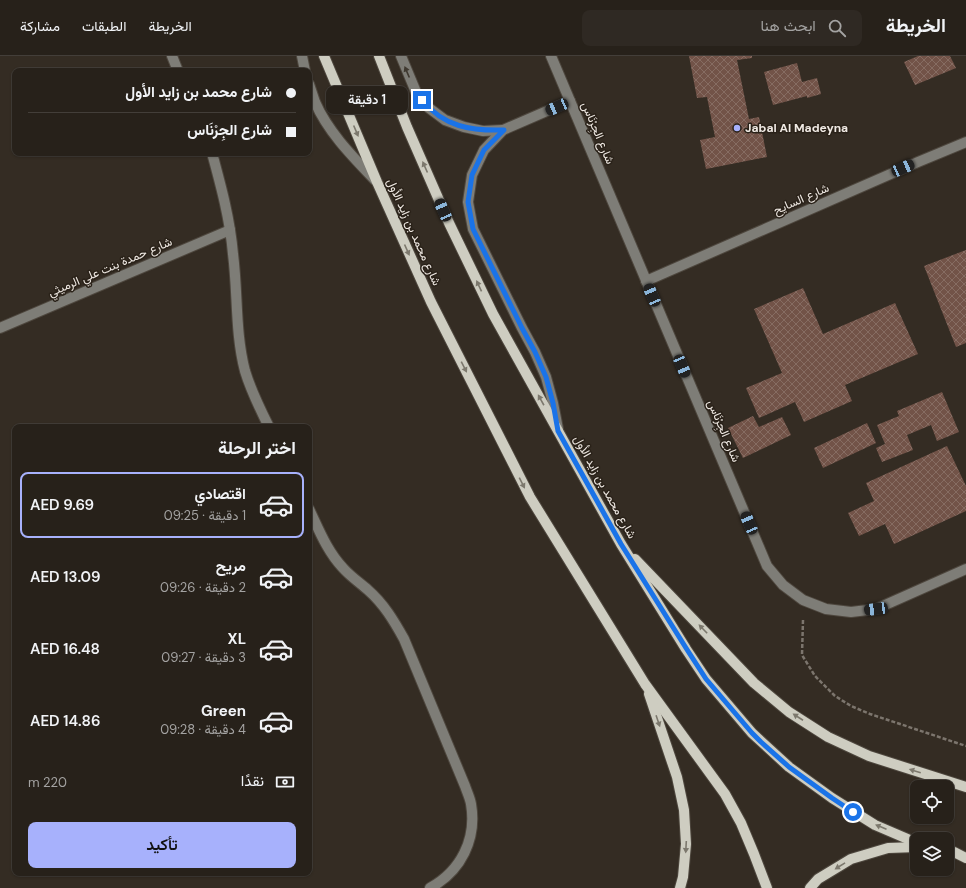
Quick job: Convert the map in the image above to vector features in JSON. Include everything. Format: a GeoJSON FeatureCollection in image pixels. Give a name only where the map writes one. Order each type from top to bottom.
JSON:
{"type":"FeatureCollection","features":[{"type":"Feature","properties":{"kind":"main road","name":"شارع محمد بن زايد الأول"},"geometry":{"type":"LineString","coordinates":[[324,56],[377,182],[431,302],[530,497],[645,684],[724,794],[741,823],[766,888]]}},
{"type":"Feature","properties":{"kind":"main road","name":"شارع محمد بن زايد الأول"},"geometry":{"type":"LineString","coordinates":[[379,56],[410,134],[449,223],[489,307],[621,544],[706,679],[752,733],[789,767],[832,798],[875,825],[910,840]]}},
{"type":"Feature","properties":{"kind":"main road"},"geometry":{"type":"LineString","coordinates":[[621,544],[754,683],[789,712],[828,737],[869,756],[966,787]]}},
{"type":"Feature","properties":{"kind":"main road"},"geometry":{"type":"LineString","coordinates":[[645,684],[677,778],[684,810],[686,844],[683,877],[680,888]]}},
{"type":"Feature","properties":{"kind":"main road"},"geometry":{"type":"LineString","coordinates":[[810,888],[818,879],[851,859],[888,848],[910,847]]}},
{"type":"Feature","properties":{"kind":"main road"},"geometry":{"type":"LineString","coordinates":[[954,852],[966,858]]}},
{"type":"Feature","properties":{"kind":"street"},"geometry":{"type":"LineString","coordinates":[[172,56],[177,68]]}},
{"type":"Feature","properties":{"kind":"street"},"geometry":{"type":"LineString","coordinates":[[302,56],[304,68]]}},
{"type":"Feature","properties":{"kind":"street","name":"شارع الجِرْنَاس"},"geometry":{"type":"LineString","coordinates":[[401,56],[416,92],[429,108],[445,120],[464,127],[483,131],[504,130],[570,101]]}},
{"type":"Feature","properties":{"kind":"street","name":"شارع الجِرْنَاس"},"geometry":{"type":"LineString","coordinates":[[551,56],[767,566],[783,585],[803,600],[826,609],[852,612],[876,609],[966,569]]}},
{"type":"Feature","properties":{"kind":"street"},"geometry":{"type":"LineString","coordinates":[[312,93],[315,102],[331,130],[350,154],[377,182]]}},
{"type":"Feature","properties":{"kind":"street","name":"شارع الجِرْنَاس"},"geometry":{"type":"LineString","coordinates":[[504,130],[484,150],[472,175],[468,202],[473,229],[546,377],[552,397],[558,431]]}},
{"type":"Feature","properties":{"kind":"street","name":"شارع السايح"},"geometry":{"type":"LineString","coordinates":[[646,281],[966,142]]}},
{"type":"Feature","properties":{"kind":"street"},"geometry":{"type":"LineString","coordinates":[[213,156],[230,230],[240,348],[252,394],[267,424]]}},
{"type":"Feature","properties":{"kind":"street","name":"شارع حمدة بنت علي الرميثي"},"geometry":{"type":"LineString","coordinates":[[0,328],[230,230]]}},
{"type":"Feature","properties":{"kind":"street"},"geometry":{"type":"LineString","coordinates":[[312,515],[334,557],[347,572],[382,604],[398,627],[471,803],[472,821],[470,838],[464,855],[454,870],[430,888]]}},
{"type":"Feature","properties":{"kind":"path"},"geometry":{"type":"LineString","coordinates":[[803,600],[802,655],[815,676],[835,696],[851,706],[870,714],[966,746]]}},
{"type":"Feature","properties":{"kind":"building","name":"Jabal Al Madeyna"},"geometry":{"type":"Polygon","coordinates":[[[689,56],[752,56],[752,58],[737,60],[749,119],[759,117],[767,157],[706,169],[700,140],[715,137],[707,97],[697,98],[689,56]]]}},
{"type":"Feature","properties":{"kind":"building"},"geometry":{"type":"Polygon","coordinates":[[[918,56],[950,56],[956,68],[915,85],[904,62],[918,56]]]}},
{"type":"Feature","properties":{"kind":"building"},"geometry":{"type":"Polygon","coordinates":[[[797,63],[802,82],[817,78],[821,94],[773,105],[764,72],[797,63]]]}},
{"type":"Feature","properties":{"kind":"building"},"geometry":{"type":"Polygon","coordinates":[[[966,250],[966,343],[956,347],[924,266],[966,250]]]}},
{"type":"Feature","properties":{"kind":"building"},"geometry":{"type":"Polygon","coordinates":[[[803,288],[823,334],[895,303],[918,354],[845,385],[852,401],[804,422],[795,402],[759,418],[746,388],[782,373],[754,309],[803,288]]]}},
{"type":"Feature","properties":{"kind":"building"},"geometry":{"type":"Polygon","coordinates":[[[942,392],[959,432],[937,441],[931,425],[907,435],[913,450],[882,462],[876,448],[885,444],[877,425],[899,416],[897,411],[942,392]]]}},
{"type":"Feature","properties":{"kind":"building"},"geometry":{"type":"Polygon","coordinates":[[[753,416],[759,427],[782,417],[791,435],[743,458],[728,428],[753,416]]]}},
{"type":"Feature","properties":{"kind":"building"},"geometry":{"type":"Polygon","coordinates":[[[867,423],[876,443],[823,468],[814,448],[867,423]]]}},
{"type":"Feature","properties":{"kind":"building"},"geometry":{"type":"Polygon","coordinates":[[[947,446],[966,486],[966,511],[894,544],[885,524],[859,536],[848,513],[874,501],[866,483],[947,446]]]}},
{"type":"Feature","properties":{"kind":"place","name":"Jabal Al Madeyna"},"geometry":{"type":"Point","coordinates":[737,128]}},
{"type":"Feature","properties":{"kind":"route"},"geometry":{"type":"LineString","coordinates":[[422,100],[429,108],[445,120],[464,127],[483,131],[504,130],[484,150],[472,175],[468,202],[473,229],[546,377],[558,431],[610,526],[706,679],[752,733],[789,767],[853,812]]}}]}
